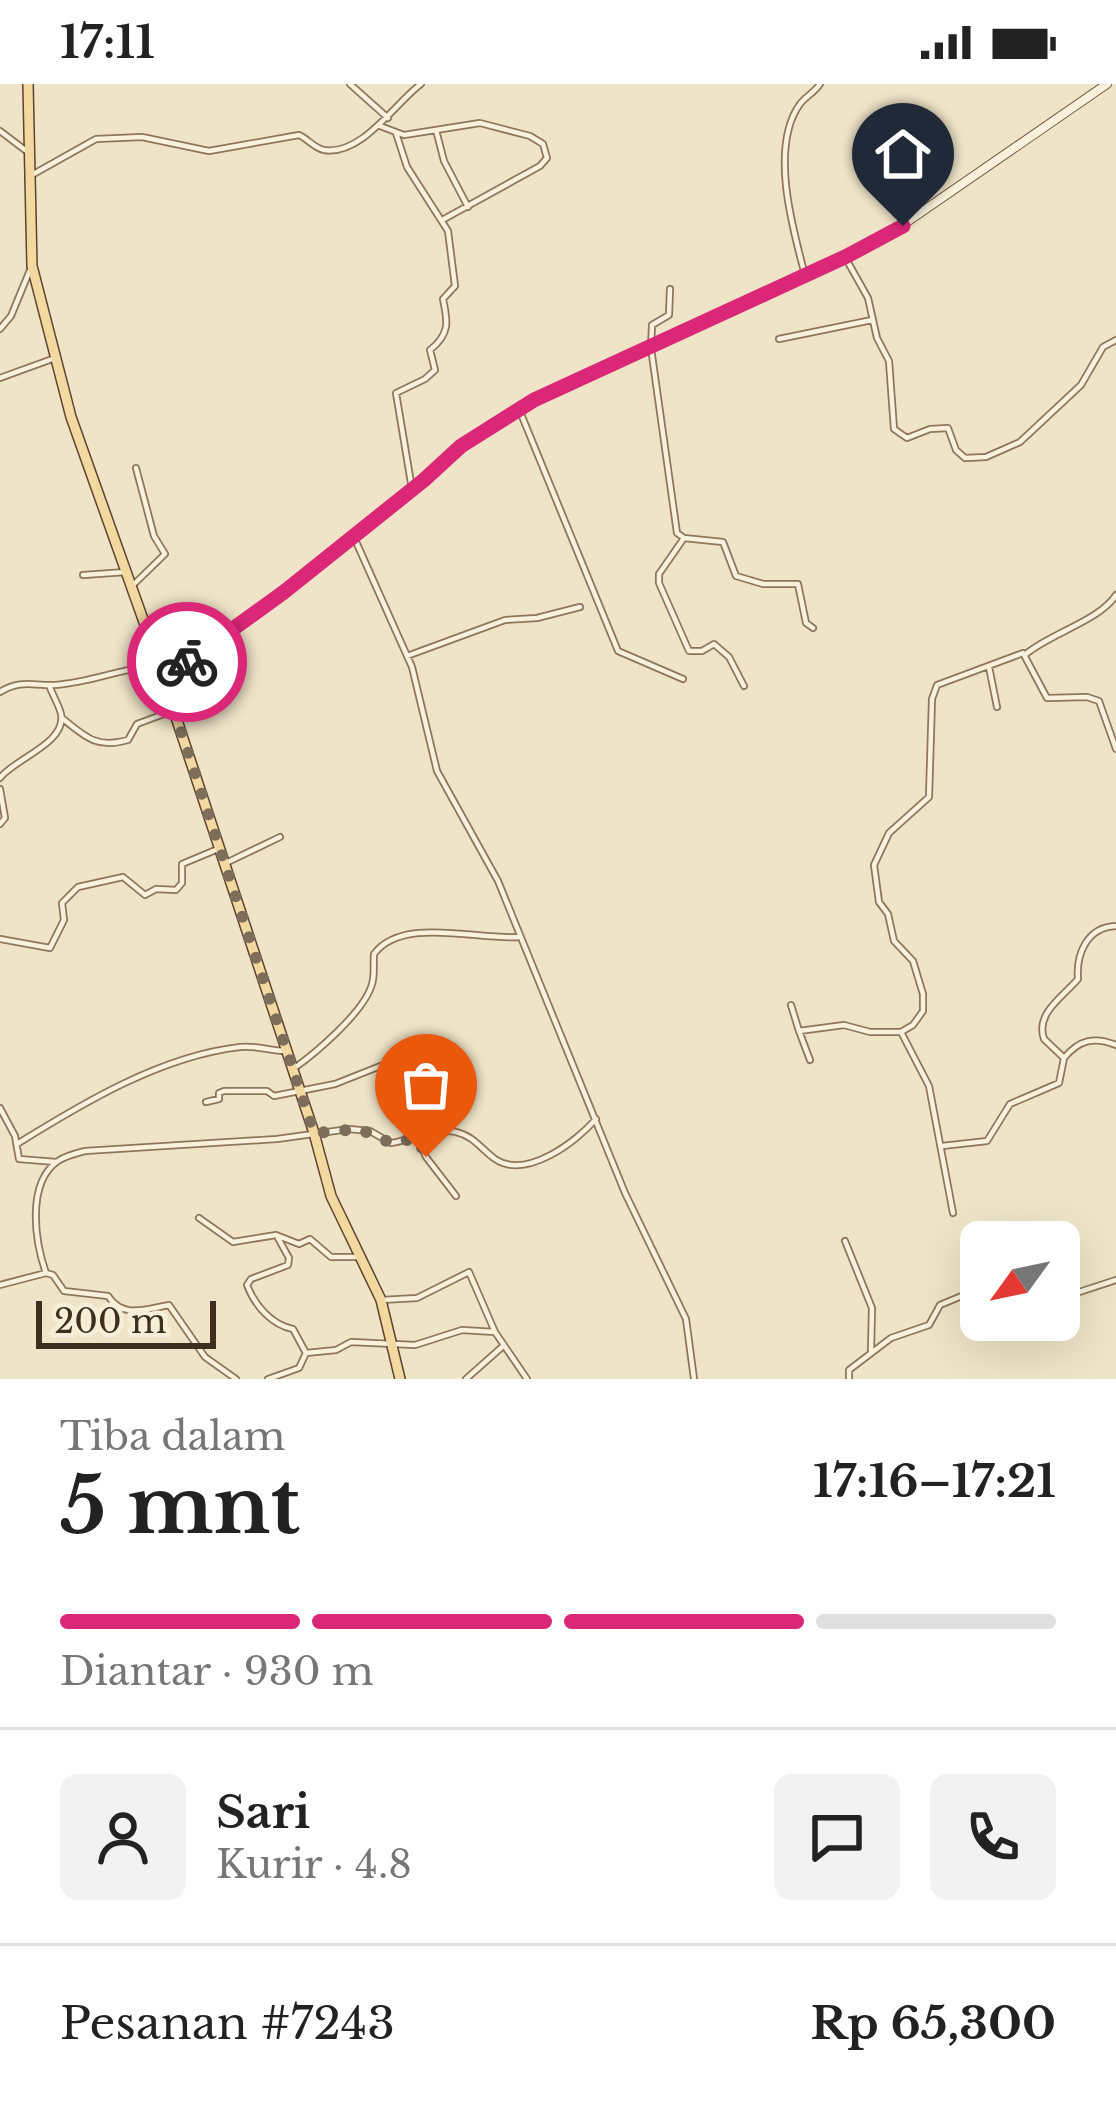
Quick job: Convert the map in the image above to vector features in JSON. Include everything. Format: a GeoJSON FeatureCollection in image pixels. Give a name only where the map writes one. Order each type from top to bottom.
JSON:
{"type":"FeatureCollection","features":[{"type":"Feature","properties":{"kind":"main road"},"geometry":{"type":"LineString","coordinates":[[28,84],[32,266],[79,443],[159,665],[331,1196],[381,1300],[400,1379]]}},
{"type":"Feature","properties":{"kind":"street"},"geometry":{"type":"LineString","coordinates":[[350,84],[388,118]]}},
{"type":"Feature","properties":{"kind":"street"},"geometry":{"type":"LineString","coordinates":[[30,176],[91,140],[104,138],[142,137],[209,151],[299,135],[328,151],[380,126],[422,84]]}},
{"type":"Feature","properties":{"kind":"street"},"geometry":{"type":"LineString","coordinates":[[805,275],[790,214],[785,156],[798,106],[820,84]]}},
{"type":"Feature","properties":{"kind":"street"},"geometry":{"type":"LineString","coordinates":[[163,677],[270,603],[461,446],[544,394],[845,257],[916,218],[1052,118],[1107,84]]}},
{"type":"Feature","properties":{"kind":"street"},"geometry":{"type":"LineString","coordinates":[[380,126],[396,133],[480,123],[530,136],[547,150],[541,166],[442,219]]}},
{"type":"Feature","properties":{"kind":"street"},"geometry":{"type":"LineString","coordinates":[[436,130],[443,161],[468,207]]}},
{"type":"Feature","properties":{"kind":"street"},"geometry":{"type":"LineString","coordinates":[[0,131],[29,153]]}},
{"type":"Feature","properties":{"kind":"street"},"geometry":{"type":"LineString","coordinates":[[396,133],[407,167],[450,238],[455,286],[443,299],[448,324],[443,339],[430,350],[435,370],[413,387],[400,389],[395,398],[412,489]]}},
{"type":"Feature","properties":{"kind":"street"},"geometry":{"type":"LineString","coordinates":[[845,257],[868,298],[889,361],[894,429],[907,438],[948,428],[956,450],[970,459],[1020,442],[1081,385],[1103,346],[1116,340]]}},
{"type":"Feature","properties":{"kind":"street"},"geometry":{"type":"LineString","coordinates":[[0,329],[11,316],[32,266]]}},
{"type":"Feature","properties":{"kind":"street"},"geometry":{"type":"LineString","coordinates":[[670,289],[669,315],[652,325],[651,348],[674,525],[684,538],[723,542],[736,576],[763,584],[798,584],[806,623],[814,628]]}},
{"type":"Feature","properties":{"kind":"street"},"geometry":{"type":"LineString","coordinates":[[779,339],[872,320]]}},
{"type":"Feature","properties":{"kind":"street"},"geometry":{"type":"LineString","coordinates":[[0,378],[55,358]]}},
{"type":"Feature","properties":{"kind":"street"},"geometry":{"type":"LineString","coordinates":[[519,410],[618,651],[683,679]]}},
{"type":"Feature","properties":{"kind":"street"},"geometry":{"type":"LineString","coordinates":[[131,587],[165,554],[154,536],[136,468]]}},
{"type":"Feature","properties":{"kind":"street"},"geometry":{"type":"LineString","coordinates":[[352,535],[407,656],[433,762],[479,841],[625,1193],[686,1319],[694,1379]]}},
{"type":"Feature","properties":{"kind":"street"},"geometry":{"type":"LineString","coordinates":[[684,538],[659,574],[659,583],[689,651],[714,644],[722,647],[744,686]]}},
{"type":"Feature","properties":{"kind":"street"},"geometry":{"type":"LineString","coordinates":[[83,575],[126,572]]}},
{"type":"Feature","properties":{"kind":"street"},"geometry":{"type":"LineString","coordinates":[[799,1031],[844,1025],[870,1032],[901,1032],[913,1025],[925,1004],[913,961],[892,938],[888,914],[878,897],[874,865],[889,833],[929,797],[934,688],[1013,654],[1025,654],[1053,634],[1107,608],[1116,595]]}},
{"type":"Feature","properties":{"kind":"street"},"geometry":{"type":"LineString","coordinates":[[407,656],[505,620],[580,607]]}},
{"type":"Feature","properties":{"kind":"street"},"geometry":{"type":"LineString","coordinates":[[1025,654],[1047,698],[1099,701],[1116,749]]}},
{"type":"Feature","properties":{"kind":"street"},"geometry":{"type":"LineString","coordinates":[[0,692],[32,680],[49,686],[98,681],[128,667],[159,665]]}},
{"type":"Feature","properties":{"kind":"street"},"geometry":{"type":"LineString","coordinates":[[989,667],[997,707]]}},
{"type":"Feature","properties":{"kind":"street"},"geometry":{"type":"LineString","coordinates":[[49,686],[62,718],[86,740],[123,742],[132,736],[136,724],[173,711]]}},
{"type":"Feature","properties":{"kind":"street"},"geometry":{"type":"LineString","coordinates":[[0,778],[49,740],[62,718]]}},
{"type":"Feature","properties":{"kind":"street"},"geometry":{"type":"LineString","coordinates":[[0,789],[5,811],[0,824]]}},
{"type":"Feature","properties":{"kind":"street"},"geometry":{"type":"LineString","coordinates":[[223,865],[280,838]]}},
{"type":"Feature","properties":{"kind":"street"},"geometry":{"type":"LineString","coordinates":[[0,939],[50,948],[64,920],[62,903],[74,889],[123,877],[146,895],[156,889],[176,890],[182,883],[182,864],[218,850]]}},
{"type":"Feature","properties":{"kind":"street"},"geometry":{"type":"LineString","coordinates":[[1064,1058],[1044,1040],[1042,1023],[1078,979],[1077,958],[1088,942],[1100,928],[1116,926]]}},
{"type":"Feature","properties":{"kind":"street"},"geometry":{"type":"LineString","coordinates":[[293,1070],[362,1004],[372,986],[374,955],[385,942],[441,933],[521,937]]}},
{"type":"Feature","properties":{"kind":"street"},"geometry":{"type":"LineString","coordinates":[[791,1005],[811,1060]]}},
{"type":"Feature","properties":{"kind":"street"},"geometry":{"type":"LineString","coordinates":[[901,1032],[929,1086],[953,1213]]}},
{"type":"Feature","properties":{"kind":"street"},"geometry":{"type":"LineString","coordinates":[[1064,1058],[1092,1039],[1116,1045]]}},
{"type":"Feature","properties":{"kind":"street"},"geometry":{"type":"LineString","coordinates":[[16,1144],[142,1075],[227,1049],[250,1046],[286,1051]]}},
{"type":"Feature","properties":{"kind":"street"},"geometry":{"type":"LineString","coordinates":[[942,1146],[990,1139],[1010,1104],[1057,1086],[1063,1077],[1064,1058]]}},
{"type":"Feature","properties":{"kind":"street"},"geometry":{"type":"LineString","coordinates":[[206,1102],[219,1100],[224,1090],[267,1090],[274,1096],[300,1092],[388,1064]]}},
{"type":"Feature","properties":{"kind":"street"},"geometry":{"type":"LineString","coordinates":[[0,1108],[21,1161],[56,1162],[86,1150],[277,1139],[359,1129],[391,1143],[453,1131],[476,1141],[499,1161],[526,1163],[561,1148],[596,1119]]}},
{"type":"Feature","properties":{"kind":"street"},"geometry":{"type":"LineString","coordinates":[[418,1138],[426,1157],[456,1196]]}},
{"type":"Feature","properties":{"kind":"street"},"geometry":{"type":"LineString","coordinates":[[56,1162],[44,1181],[37,1210],[38,1250],[46,1273],[64,1291],[108,1296],[123,1310],[171,1306],[205,1357],[236,1379]]}},
{"type":"Feature","properties":{"kind":"street"},"geometry":{"type":"LineString","coordinates":[[199,1218],[232,1242],[276,1235],[296,1244],[311,1239],[337,1259],[359,1257]]}},
{"type":"Feature","properties":{"kind":"street"},"geometry":{"type":"LineString","coordinates":[[276,1235],[288,1265],[251,1279],[247,1285],[254,1302],[277,1324],[293,1329],[306,1353]]}},
{"type":"Feature","properties":{"kind":"street"},"geometry":{"type":"LineString","coordinates":[[845,1241],[872,1308],[871,1352]]}},
{"type":"Feature","properties":{"kind":"street"},"geometry":{"type":"LineString","coordinates":[[381,1300],[417,1298],[469,1271],[495,1332],[527,1379]]}},
{"type":"Feature","properties":{"kind":"street"},"geometry":{"type":"LineString","coordinates":[[0,1285],[46,1273]]}},
{"type":"Feature","properties":{"kind":"street"},"geometry":{"type":"LineString","coordinates":[[1080,1292],[1116,1280]]}},
{"type":"Feature","properties":{"kind":"street"},"geometry":{"type":"LineString","coordinates":[[849,1379],[853,1365],[891,1338],[923,1328],[940,1305],[960,1297]]}},
{"type":"Feature","properties":{"kind":"street"},"geometry":{"type":"LineString","coordinates":[[306,1353],[336,1350],[351,1342],[394,1346],[424,1343],[462,1330],[495,1332]]}},
{"type":"Feature","properties":{"kind":"street"},"geometry":{"type":"LineString","coordinates":[[466,1379],[503,1346]]}},
{"type":"Feature","properties":{"kind":"street"},"geometry":{"type":"LineString","coordinates":[[268,1379],[299,1369],[306,1353]]}},
{"type":"Feature","properties":{"kind":"way so far"},"geometry":{"type":"LineString","coordinates":[[187,662],[163,677],[314,1133],[359,1129],[391,1143],[418,1138],[426,1157]]}},
{"type":"Feature","properties":{"kind":"route"},"geometry":{"type":"LineString","coordinates":[[187,662],[284,592],[484,430],[568,383],[903,226]]}}]}
